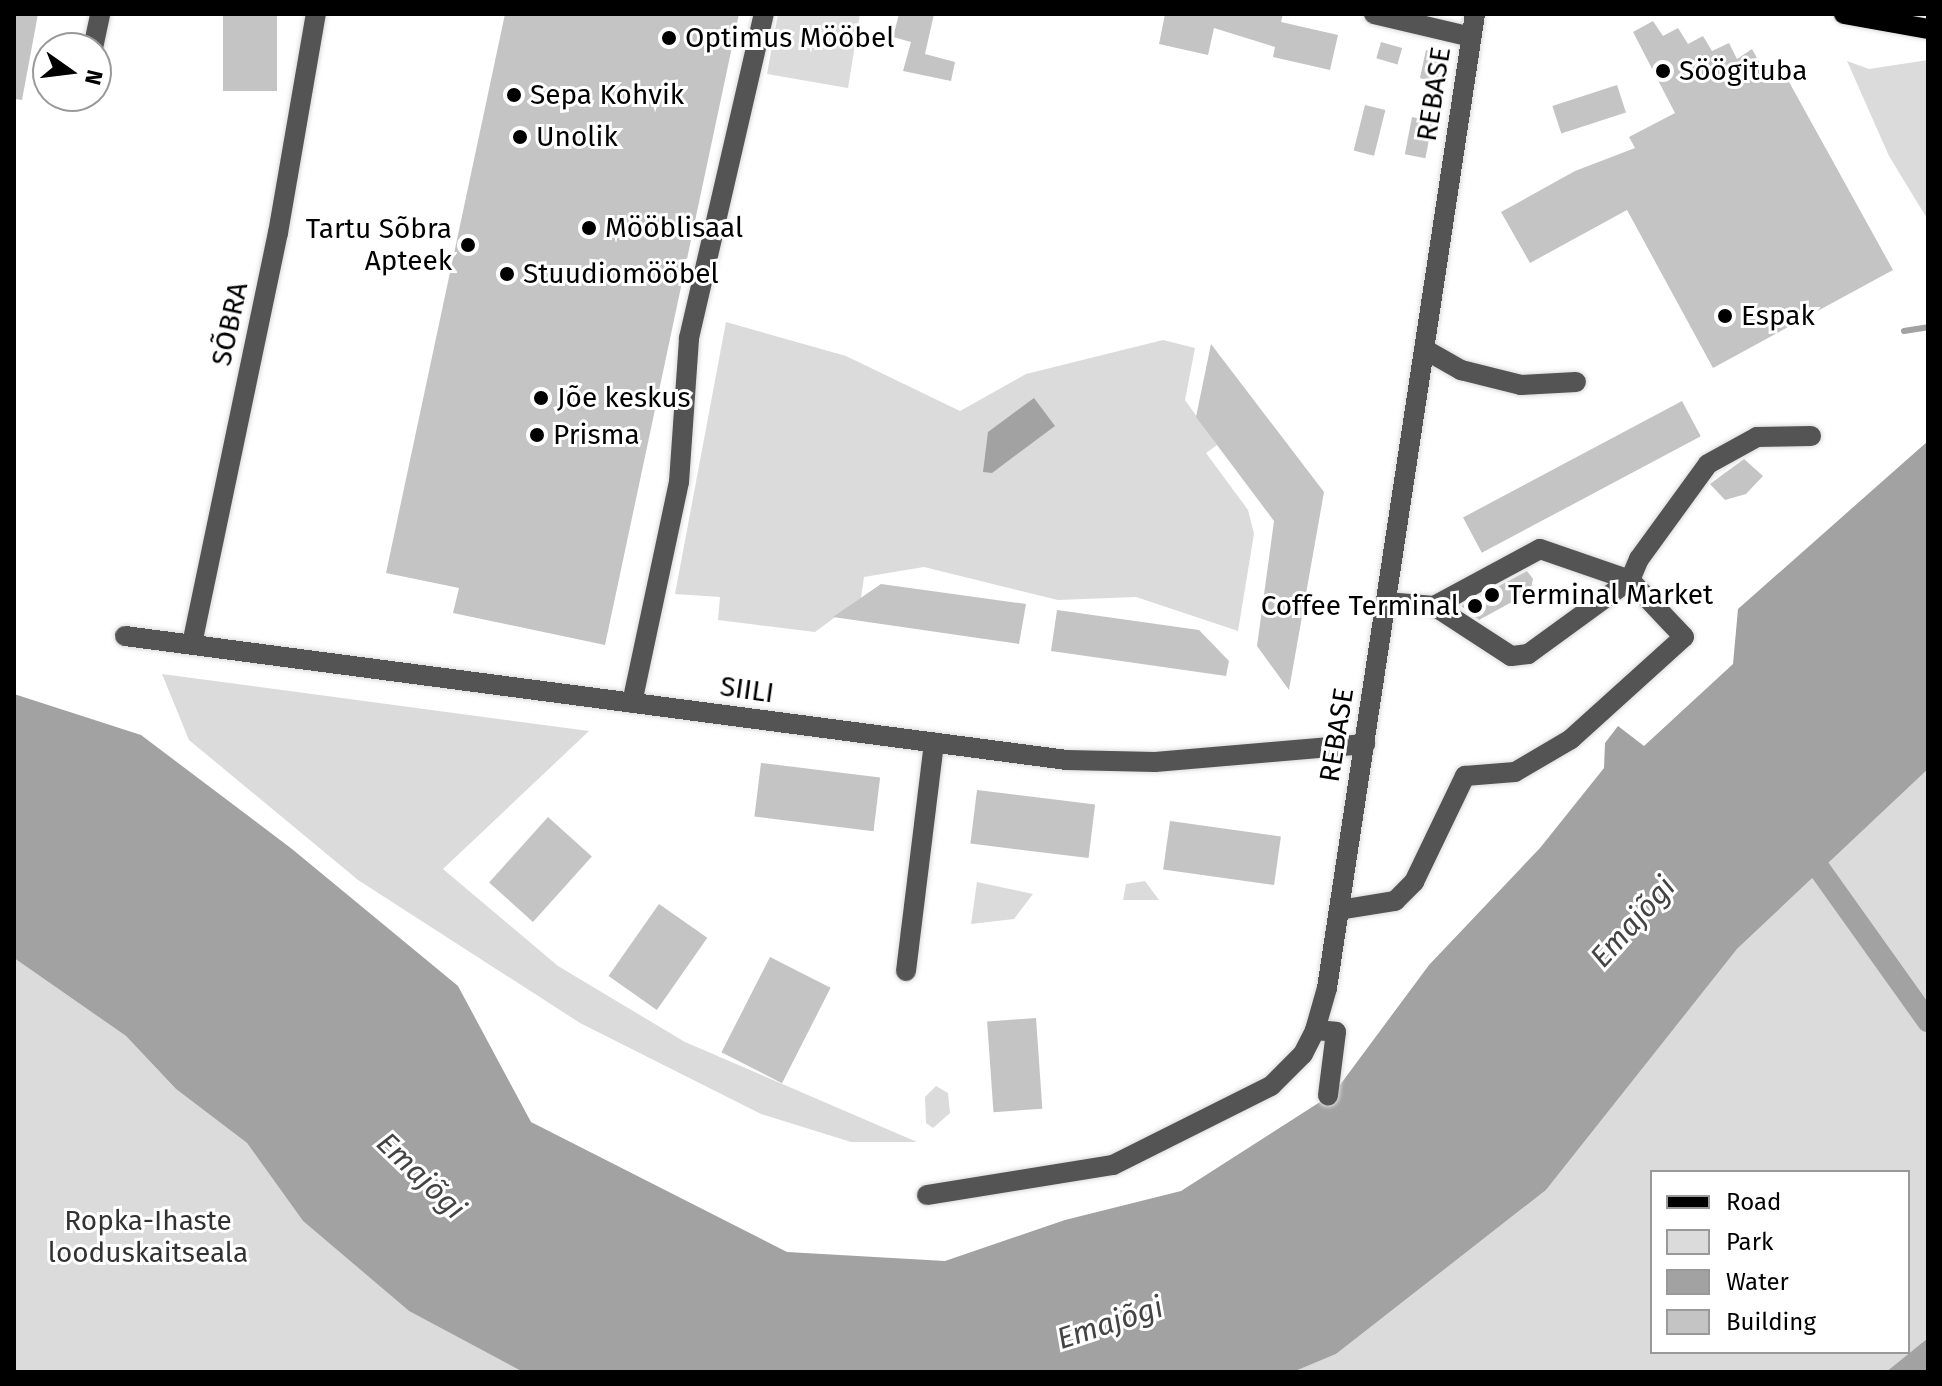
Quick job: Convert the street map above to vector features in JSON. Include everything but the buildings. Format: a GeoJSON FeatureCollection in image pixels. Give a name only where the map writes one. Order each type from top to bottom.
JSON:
{"type":"FeatureCollection","features":[{"type":"Feature","properties":{"kind":"main road"},"geometry":{"type":"LineString","coordinates":[[1844,14],[1928,29]]}},
{"type":"Feature","properties":{"kind":"street","name":"SÕBRA"},"geometry":{"type":"LineString","coordinates":[[192,644],[278,233],[316,14]]}},
{"type":"Feature","properties":{"kind":"street"},"geometry":{"type":"LineString","coordinates":[[632,703],[679,482],[689,338],[764,14]]}},
{"type":"Feature","properties":{"kind":"street"},"geometry":{"type":"LineString","coordinates":[[1374,14],[1471,37]]}},
{"type":"Feature","properties":{"kind":"street","name":"REBASE"},"geometry":{"type":"LineString","coordinates":[[927,1195],[1113,1165],[1271,1086],[1303,1054],[1315,1030],[1339,910],[1475,14]]}},
{"type":"Feature","properties":{"kind":"street"},"geometry":{"type":"LineString","coordinates":[[1424,349],[1461,370],[1521,385],[1576,382]]}},
{"type":"Feature","properties":{"kind":"street"},"geometry":{"type":"LineString","coordinates":[[1386,602],[1434,606],[1500,653],[1528,654],[1630,580],[1639,559],[1708,464],[1757,437],[1811,436]]}},
{"type":"Feature","properties":{"kind":"street"},"geometry":{"type":"LineString","coordinates":[[1339,910],[1395,901],[1414,882],[1465,776],[1515,772],[1571,739],[1684,637],[1630,580],[1540,549],[1434,606]]}},
{"type":"Feature","properties":{"kind":"street","name":"SIILI"},"geometry":{"type":"LineString","coordinates":[[125,636],[1067,760],[1155,762],[1365,744]]}},
{"type":"Feature","properties":{"kind":"street"},"geometry":{"type":"LineString","coordinates":[[906,971],[934,743]]}},
{"type":"Feature","properties":{"kind":"street"},"geometry":{"type":"LineString","coordinates":[[1315,1030],[1336,1032],[1328,1095]]}},
{"type":"Feature","properties":{"kind":"green space"},"geometry":{"type":"Polygon","coordinates":[[[778,14],[860,14],[848,88],[767,74],[778,14]]]}},
{"type":"Feature","properties":{"kind":"green space"},"geometry":{"type":"Polygon","coordinates":[[[1928,60],[1928,220],[1889,156],[1847,61],[1869,69],[1928,60]]]}},
{"type":"Feature","properties":{"kind":"green space"},"geometry":{"type":"Polygon","coordinates":[[[726,322],[846,356],[960,411],[1026,374],[1163,340],[1195,348],[1185,400],[1217,445],[1206,453],[1248,510],[1254,534],[1238,631],[1136,597],[1058,600],[924,567],[864,577],[861,598],[815,632],[718,620],[720,597],[675,594],[726,322]]]}},
{"type":"Feature","properties":{"kind":"green space"},"geometry":{"type":"Polygon","coordinates":[[[162,674],[589,731],[443,869],[558,966],[685,1042],[917,1142],[851,1142],[761,1114],[580,1023],[358,880],[189,740],[162,674]]]}},
{"type":"Feature","properties":{"kind":"green space"},"geometry":{"type":"Polygon","coordinates":[[[1928,769],[1928,1338],[1910,1353],[1910,1170],[1650,1170],[1650,1354],[1908,1354],[1886,1372],[1293,1372],[1336,1354],[1546,1190],[1737,949],[1928,769]]]}},
{"type":"Feature","properties":{"kind":"green space"},"geometry":{"type":"Polygon","coordinates":[[[1145,881],[1159,900],[1123,900],[1126,884],[1145,881]]]}},
{"type":"Feature","properties":{"kind":"green space"},"geometry":{"type":"Polygon","coordinates":[[[977,882],[1033,894],[1014,919],[971,924],[977,882]]]}},
{"type":"Feature","properties":{"kind":"green space","name":"Ropka-Ihaste looduskaitseala"},"geometry":{"type":"Polygon","coordinates":[[[14,958],[126,1036],[176,1089],[247,1143],[303,1221],[409,1311],[523,1372],[14,1372],[14,958]]]}},
{"type":"Feature","properties":{"kind":"green space"},"geometry":{"type":"Polygon","coordinates":[[[936,1086],[948,1093],[950,1113],[933,1128],[926,1123],[925,1097],[936,1086]]]}},
{"type":"Feature","properties":{"kind":"water"},"geometry":{"type":"Polygon","coordinates":[[[1034,398],[1055,426],[992,473],[983,472],[988,432],[1034,398]]]}},
{"type":"Feature","properties":{"kind":"water","name":"Emajõgi"},"geometry":{"type":"Polygon","coordinates":[[[1928,441],[1928,769],[1737,949],[1546,1190],[1336,1354],[1293,1372],[523,1372],[409,1311],[303,1221],[247,1143],[176,1089],[126,1036],[14,958],[14,694],[141,735],[292,849],[458,986],[531,1122],[787,1252],[945,1261],[1065,1220],[1181,1191],[1334,1093],[1429,965],[1540,848],[1604,768],[1605,743],[1618,726],[1644,746],[1733,664],[1738,609],[1928,441]]]}},
{"type":"Feature","properties":{"kind":"water"},"geometry":{"type":"Polygon","coordinates":[[[1928,1338],[1928,1372],[1886,1372],[1910,1354],[1928,1338]]]}},
{"type":"Feature","properties":{"kind":"waterway"},"geometry":{"type":"LineString","coordinates":[[1904,331],[1928,327]]}},
{"type":"Feature","properties":{"kind":"waterway"},"geometry":{"type":"LineString","coordinates":[[1803,846],[1928,1021]]}},
{"type":"Feature","properties":{"kind":"place","name":"Optimus Mööbel"},"geometry":{"type":"Point","coordinates":[669,38]}},
{"type":"Feature","properties":{"kind":"place","name":"Söögituba"},"geometry":{"type":"Point","coordinates":[1663,71]}},
{"type":"Feature","properties":{"kind":"place","name":"Sepa Kohvik"},"geometry":{"type":"Point","coordinates":[514,95]}},
{"type":"Feature","properties":{"kind":"place","name":"Unolik"},"geometry":{"type":"Point","coordinates":[520,137]}},
{"type":"Feature","properties":{"kind":"place","name":"Mööblisaal"},"geometry":{"type":"Point","coordinates":[589,228]}},
{"type":"Feature","properties":{"kind":"place","name":"Tartu Sõbra Apteek"},"geometry":{"type":"Point","coordinates":[468,245]}},
{"type":"Feature","properties":{"kind":"place","name":"Stuudiomööbel"},"geometry":{"type":"Point","coordinates":[507,274]}},
{"type":"Feature","properties":{"kind":"place","name":"Espak"},"geometry":{"type":"Point","coordinates":[1725,316]}},
{"type":"Feature","properties":{"kind":"place","name":"Jõe keskus"},"geometry":{"type":"Point","coordinates":[541,398]}},
{"type":"Feature","properties":{"kind":"place","name":"Prisma"},"geometry":{"type":"Point","coordinates":[537,435]}},
{"type":"Feature","properties":{"kind":"place","name":"Terminal Market"},"geometry":{"type":"Point","coordinates":[1492,595]}},
{"type":"Feature","properties":{"kind":"place","name":"Coffee Terminal"},"geometry":{"type":"Point","coordinates":[1475,606]}}]}
